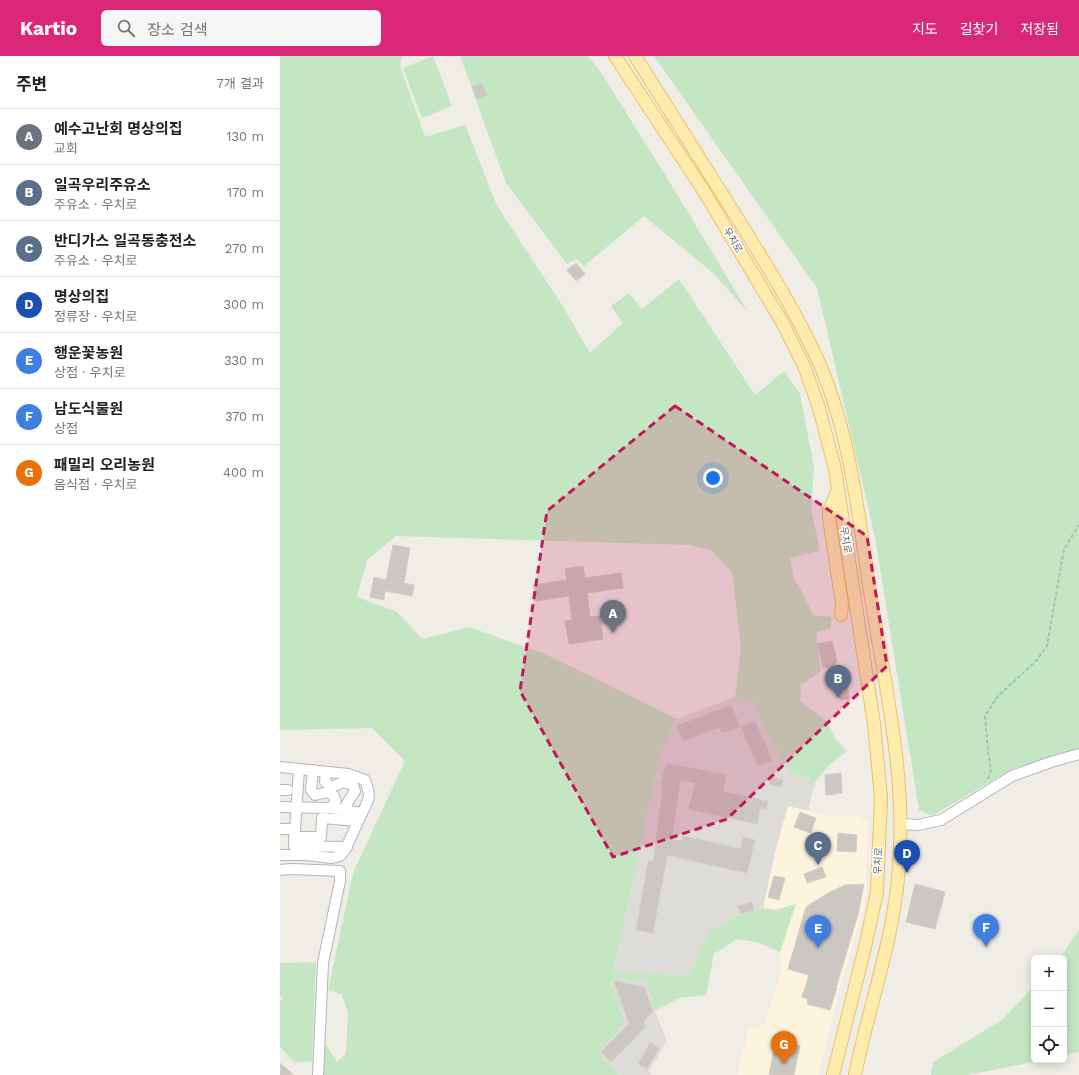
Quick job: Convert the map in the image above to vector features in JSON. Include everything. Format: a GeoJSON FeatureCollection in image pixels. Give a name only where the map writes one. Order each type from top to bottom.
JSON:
{"type":"FeatureCollection","features":[{"type":"Feature","properties":{"kind":"main road","name":"우치로"},"geometry":{"type":"LineString","coordinates":[[615,56],[705,193],[782,322],[804,366],[819,408],[835,469],[874,724],[882,798],[877,892],[833,1075]]}},
{"type":"Feature","properties":{"kind":"main road","name":"우치로"},"geometry":{"type":"LineString","coordinates":[[635,56],[778,283],[815,355],[827,382],[842,430],[856,503],[894,730],[901,803],[899,877],[894,910],[855,1075]]}},
{"type":"Feature","properties":{"kind":"main road"},"geometry":{"type":"LineString","coordinates":[[838,490],[829,510],[829,518],[842,604],[841,615]]}},
{"type":"Feature","properties":{"kind":"main road"},"geometry":{"type":"LineString","coordinates":[[858,1061],[862,1070],[860,1075]]}},
{"type":"Feature","properties":{"kind":"lane"},"geometry":{"type":"LineString","coordinates":[[901,824],[918,825],[941,820],[1012,776],[1050,762],[1079,754]]}},
{"type":"Feature","properties":{"kind":"lane"},"geometry":{"type":"LineString","coordinates":[[280,772],[280,768],[348,774],[365,780],[369,792],[368,801],[347,847],[340,856],[332,858],[306,855],[280,855]]}},
{"type":"Feature","properties":{"kind":"lane"},"geometry":{"type":"LineString","coordinates":[[299,769],[295,807],[294,846],[347,847]]}},
{"type":"Feature","properties":{"kind":"lane"},"geometry":{"type":"LineString","coordinates":[[313,770],[311,790],[315,795],[328,792],[334,796],[336,801],[331,808]]}},
{"type":"Feature","properties":{"kind":"lane"},"geometry":{"type":"LineString","coordinates":[[326,772],[325,782],[331,787],[344,782],[353,784],[355,791],[344,810]]}},
{"type":"Feature","properties":{"kind":"lane"},"geometry":{"type":"LineString","coordinates":[[280,807],[331,808],[344,810],[360,817]]}},
{"type":"Feature","properties":{"kind":"lane"},"geometry":{"type":"LineString","coordinates":[[280,829],[294,833],[322,837],[322,818],[360,817]]}},
{"type":"Feature","properties":{"kind":"lane"},"geometry":{"type":"LineString","coordinates":[[318,1075],[324,963],[340,881],[340,856]]}},
{"type":"Feature","properties":{"kind":"lane"},"geometry":{"type":"LineString","coordinates":[[280,870],[291,868],[340,871]]}},
{"type":"Feature","properties":{"kind":"path"},"geometry":{"type":"LineString","coordinates":[[983,794],[991,770],[985,716],[998,696],[1037,660],[1047,646],[1064,549],[1079,525]]}},
{"type":"Feature","properties":{"kind":"highlighted area"},"geometry":{"type":"Polygon","coordinates":[[[675,406],[867,536],[887,666],[727,819],[613,857],[520,691],[547,511],[675,406]]]}},
{"type":"Feature","properties":{"kind":"shaded area"},"geometry":{"type":"Polygon","coordinates":[[[735,697],[753,702],[764,729],[790,773],[815,782],[808,811],[788,806],[776,848],[763,908],[735,917],[710,930],[689,975],[613,972],[661,752],[677,719],[735,697]]]}},
{"type":"Feature","properties":{"kind":"shaded area"},"geometry":{"type":"Polygon","coordinates":[[[788,805],[828,816],[837,815],[859,817],[868,823],[867,886],[863,912],[840,987],[819,1075],[738,1075],[740,1061],[749,1029],[764,1025],[782,970],[780,952],[795,904],[776,910],[763,908],[776,848],[788,805]]]}},
{"type":"Feature","properties":{"kind":"shaded area"},"geometry":{"type":"Polygon","coordinates":[[[614,978],[647,982],[655,1011],[667,1041],[649,1071],[651,1075],[619,1075],[598,1053],[625,1024],[611,984],[614,978]]]}},
{"type":"Feature","properties":{"kind":"green space"},"geometry":{"type":"Polygon","coordinates":[[[280,56],[403,56],[400,66],[425,137],[465,125],[497,206],[562,305],[590,353],[623,323],[611,306],[629,293],[642,309],[679,279],[755,395],[784,371],[800,394],[814,467],[811,509],[820,551],[790,558],[794,579],[805,597],[813,615],[832,617],[830,629],[816,632],[821,671],[801,685],[800,701],[828,722],[835,739],[847,751],[830,764],[815,782],[790,773],[764,729],[753,702],[735,697],[741,647],[732,572],[711,550],[689,545],[396,536],[367,560],[357,597],[397,612],[422,639],[469,627],[545,654],[677,719],[661,752],[613,972],[689,975],[710,930],[735,917],[763,908],[776,910],[796,904],[780,952],[760,943],[737,939],[714,954],[706,995],[679,998],[655,1011],[647,982],[614,978],[611,984],[625,1024],[598,1053],[619,1075],[324,1075],[325,1043],[337,1062],[346,1054],[348,1012],[341,994],[328,990],[353,873],[405,761],[372,728],[280,730],[280,56]]]}},
{"type":"Feature","properties":{"kind":"green space"},"geometry":{"type":"Polygon","coordinates":[[[433,56],[452,106],[422,118],[403,68],[433,56]]]}},
{"type":"Feature","properties":{"kind":"green space"},"geometry":{"type":"Polygon","coordinates":[[[460,56],[588,56],[600,71],[669,181],[748,312],[713,273],[644,216],[584,266],[577,259],[567,264],[506,183],[460,56]]]}},
{"type":"Feature","properties":{"kind":"green space"},"geometry":{"type":"Polygon","coordinates":[[[654,56],[1079,56],[1079,749],[1012,769],[932,816],[919,810],[875,537],[817,288],[654,56]]]}},
{"type":"Feature","properties":{"kind":"green space"},"geometry":{"type":"Polygon","coordinates":[[[1079,930],[1079,1052],[1067,1054],[1067,955],[1062,955],[1079,930]]]}},
{"type":"Feature","properties":{"kind":"green space"},"geometry":{"type":"Polygon","coordinates":[[[316,962],[312,1061],[295,1063],[280,1047],[280,1001],[283,1000],[280,995],[280,963],[316,962]]]}},
{"type":"Feature","properties":{"kind":"green space"},"geometry":{"type":"Polygon","coordinates":[[[1031,989],[1031,1062],[968,1075],[931,1075],[933,1062],[1002,1020],[1031,989]]]}},
{"type":"Feature","properties":{"kind":"building"},"geometry":{"type":"Polygon","coordinates":[[[482,83],[487,95],[477,99],[472,86],[482,83]]]}},
{"type":"Feature","properties":{"kind":"building"},"geometry":{"type":"Polygon","coordinates":[[[576,263],[585,274],[576,281],[567,270],[576,263]]]}},
{"type":"Feature","properties":{"kind":"building"},"geometry":{"type":"Polygon","coordinates":[[[393,545],[410,548],[404,583],[414,585],[412,596],[385,591],[384,600],[370,597],[374,577],[386,580],[393,545]]]}},
{"type":"Feature","properties":{"kind":"building"},"geometry":{"type":"Polygon","coordinates":[[[583,566],[585,578],[621,573],[623,588],[587,593],[590,617],[600,616],[603,639],[569,644],[565,621],[572,620],[569,596],[536,601],[533,585],[567,580],[565,569],[583,566]]]}},
{"type":"Feature","properties":{"kind":"building"},"geometry":{"type":"Polygon","coordinates":[[[832,641],[837,662],[832,667],[823,668],[818,644],[832,641]]]}},
{"type":"Feature","properties":{"kind":"building"},"geometry":{"type":"Polygon","coordinates":[[[846,677],[849,699],[840,700],[837,678],[846,677]]]}},
{"type":"Feature","properties":{"kind":"building"},"geometry":{"type":"Polygon","coordinates":[[[731,705],[740,727],[722,733],[719,727],[683,741],[677,726],[731,705]]]}},
{"type":"Feature","properties":{"kind":"building"},"geometry":{"type":"Polygon","coordinates":[[[755,721],[772,760],[758,766],[741,727],[755,721]]]}},
{"type":"Feature","properties":{"kind":"building"},"geometry":{"type":"Polygon","coordinates":[[[666,763],[726,775],[723,792],[768,801],[766,809],[760,808],[757,824],[689,809],[695,783],[680,780],[672,839],[682,841],[683,836],[741,849],[743,837],[755,840],[747,873],[667,855],[653,933],[636,930],[648,861],[653,862],[663,786],[661,785],[666,763]]]}},
{"type":"Feature","properties":{"kind":"building"},"geometry":{"type":"Polygon","coordinates":[[[841,773],[842,793],[826,795],[825,775],[841,773]]]}},
{"type":"Feature","properties":{"kind":"building"},"geometry":{"type":"Polygon","coordinates":[[[771,776],[783,780],[781,787],[769,784],[771,776]]]}},
{"type":"Feature","properties":{"kind":"building"},"geometry":{"type":"Polygon","coordinates":[[[800,812],[816,818],[811,833],[794,827],[800,812]]]}},
{"type":"Feature","properties":{"kind":"building"},"geometry":{"type":"Polygon","coordinates":[[[838,833],[857,835],[856,852],[837,851],[838,833]]]}},
{"type":"Feature","properties":{"kind":"building"},"geometry":{"type":"Polygon","coordinates":[[[822,867],[826,877],[807,883],[804,874],[822,867]]]}},
{"type":"Feature","properties":{"kind":"building"},"geometry":{"type":"Polygon","coordinates":[[[774,876],[785,878],[779,900],[768,897],[774,876]]]}},
{"type":"Feature","properties":{"kind":"building"},"geometry":{"type":"Polygon","coordinates":[[[864,884],[859,911],[830,1010],[807,1004],[808,999],[802,997],[809,975],[788,969],[806,907],[828,893],[845,885],[864,884]]]}},
{"type":"Feature","properties":{"kind":"building"},"geometry":{"type":"Polygon","coordinates":[[[915,884],[945,892],[935,929],[906,922],[915,884]]]}},
{"type":"Feature","properties":{"kind":"building"},"geometry":{"type":"Polygon","coordinates":[[[752,902],[754,910],[741,914],[738,906],[752,902]]]}},
{"type":"Feature","properties":{"kind":"building"},"geometry":{"type":"Polygon","coordinates":[[[614,981],[644,987],[653,1011],[643,1022],[646,1026],[611,1062],[601,1052],[629,1024],[614,981]]]}},
{"type":"Feature","properties":{"kind":"building"},"geometry":{"type":"Polygon","coordinates":[[[776,1038],[795,1042],[795,1045],[800,1046],[794,1075],[769,1075],[776,1038]]]}},
{"type":"Feature","properties":{"kind":"building"},"geometry":{"type":"Polygon","coordinates":[[[650,1043],[659,1048],[647,1069],[638,1064],[650,1043]]]}},
{"type":"Feature","properties":{"kind":"building"},"geometry":{"type":"Polygon","coordinates":[[[280,1063],[294,1075],[280,1075],[280,1063]]]}},
{"type":"Feature","properties":{"kind":"place","name":"예수고난회 명상의집"},"geometry":{"type":"Point","coordinates":[613,633]}},
{"type":"Feature","properties":{"kind":"place","name":"일곡우리주유소"},"geometry":{"type":"Point","coordinates":[838,698]}},
{"type":"Feature","properties":{"kind":"place","name":"반디가스 일곡동충전소"},"geometry":{"type":"Point","coordinates":[818,865]}},
{"type":"Feature","properties":{"kind":"place","name":"명상의집"},"geometry":{"type":"Point","coordinates":[907,873]}},
{"type":"Feature","properties":{"kind":"place","name":"남도식물원"},"geometry":{"type":"Point","coordinates":[986,947]}},
{"type":"Feature","properties":{"kind":"place","name":"행운꽃농원"},"geometry":{"type":"Point","coordinates":[818,948]}},
{"type":"Feature","properties":{"kind":"place","name":"패밀리 오리농원"},"geometry":{"type":"Point","coordinates":[784,1064]}}]}
